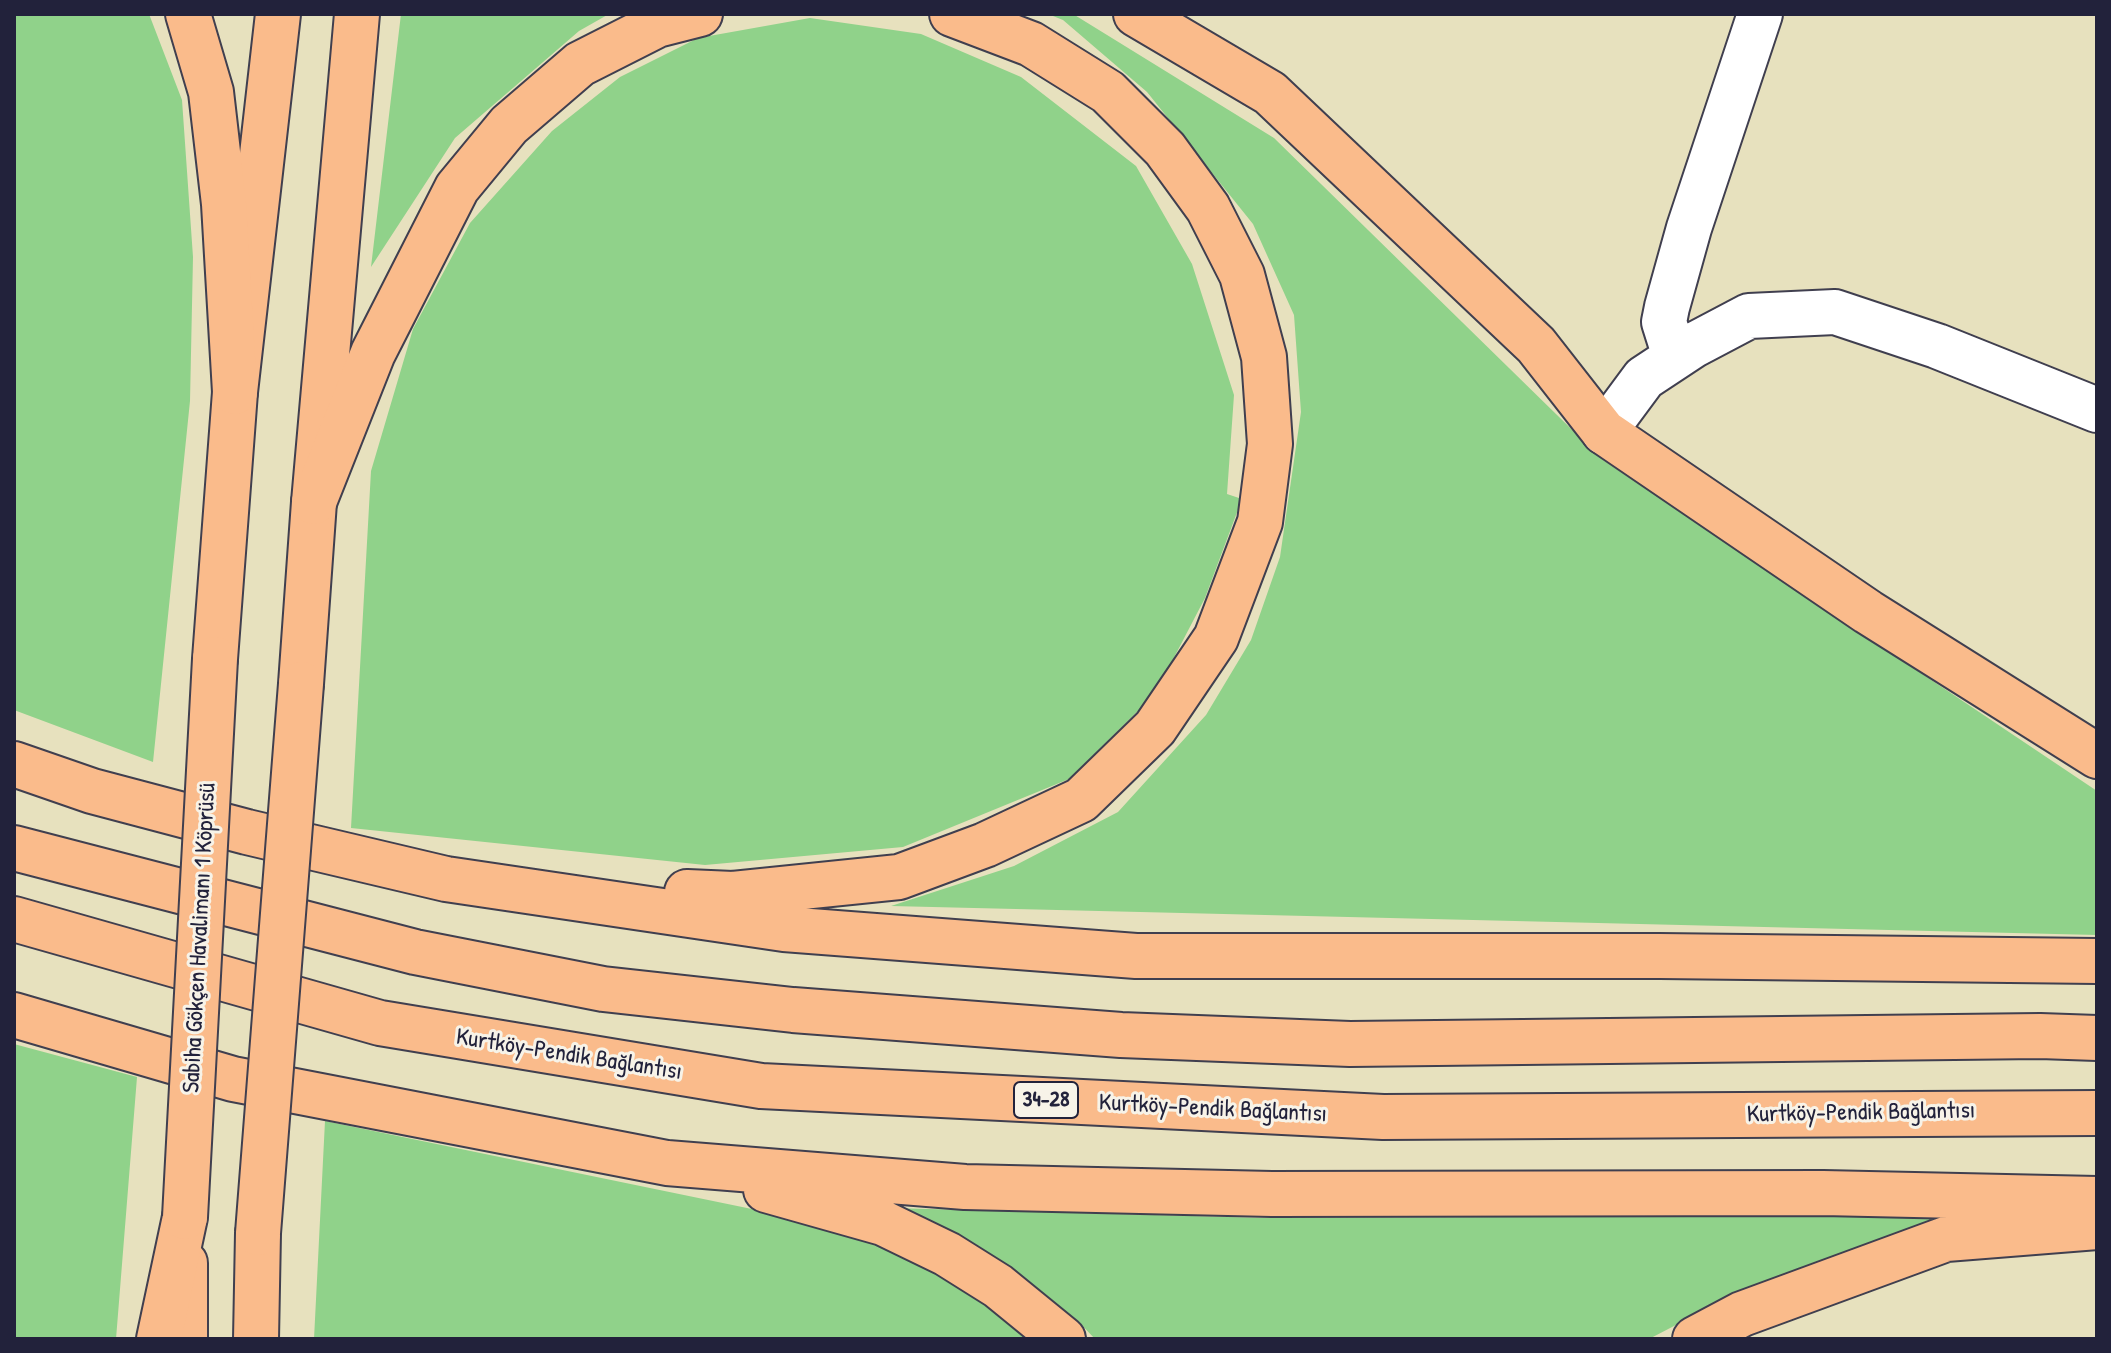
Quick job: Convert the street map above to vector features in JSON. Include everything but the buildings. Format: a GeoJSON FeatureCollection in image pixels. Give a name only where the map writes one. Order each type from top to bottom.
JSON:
{"type":"FeatureCollection","features":[{"type":"Feature","properties":{"kind":"main road"},"geometry":{"type":"LineString","coordinates":[[188,14],[211,92],[224,204],[235,392]]}},
{"type":"Feature","properties":{"kind":"main road"},"geometry":{"type":"LineString","coordinates":[[235,392],[278,14]]}},
{"type":"Feature","properties":{"kind":"main road"},"geometry":{"type":"LineString","coordinates":[[256,1339],[258,1233],[314,502],[357,14]]}},
{"type":"Feature","properties":{"kind":"main road"},"geometry":{"type":"LineString","coordinates":[[314,502],[373,353],[457,188],[509,125],[580,64],[657,25],[700,14]]}},
{"type":"Feature","properties":{"kind":"main road"},"geometry":{"type":"LineString","coordinates":[[446,879],[733,894],[899,877],[985,845],[1081,800],[1155,728],[1216,638],[1260,522],[1270,444],[1264,357],[1242,275],[1208,208],[1165,149],[1108,92],[1031,44],[952,14]]}},
{"type":"Feature","properties":{"kind":"main road"},"geometry":{"type":"LineString","coordinates":[[1136,14],[1270,93],[1536,345],[1604,432],[1868,612],[2097,756]]}},
{"type":"Feature","properties":{"kind":"main road","name":"Sabiha Gökçen Havalimanı 1 Köprüsü"},"geometry":{"type":"LineString","coordinates":[[185,1217],[215,659],[235,392]]}},
{"type":"Feature","properties":{"kind":"main road"},"geometry":{"type":"LineString","coordinates":[[14,764],[92,791],[148,806],[446,879],[784,929],[1136,956],[1660,956],[2097,961]]}},
{"type":"Feature","properties":{"kind":"main road"},"geometry":{"type":"LineString","coordinates":[[14,848],[415,952],[603,989],[793,1010],[1121,1035],[1350,1044],[2040,1036],[2097,1038]]}},
{"type":"Feature","properties":{"kind":"main road","name":"Kurtköy-Pendik Bağlantısı"},"geometry":{"type":"LineString","coordinates":[[14,919],[380,1023],[761,1086],[1383,1117],[2097,1113]]}},
{"type":"Feature","properties":{"kind":"main road"},"geometry":{"type":"LineString","coordinates":[[20,1018],[233,1079],[667,1163],[883,1223],[947,1254],[998,1286],[1063,1339]]}},
{"type":"Feature","properties":{"kind":"main road"},"geometry":{"type":"LineString","coordinates":[[667,1163],[996,1188],[1272,1194],[1823,1193],[2097,1199]]}},
{"type":"Feature","properties":{"kind":"main road"},"geometry":{"type":"LineString","coordinates":[[159,1339],[185,1217]]}},
{"type":"Feature","properties":{"kind":"main road"},"geometry":{"type":"LineString","coordinates":[[185,1217],[185,1339]]}},
{"type":"Feature","properties":{"kind":"main road"},"geometry":{"type":"LineString","coordinates":[[1695,1339],[1742,1314],[1946,1239],[2097,1227]]}},
{"type":"Feature","properties":{"kind":"lane"},"geometry":{"type":"LineString","coordinates":[[1675,357],[1664,322],[1667,307],[1689,228],[1760,14]]}},
{"type":"Feature","properties":{"kind":"lane"},"geometry":{"type":"LineString","coordinates":[[1604,432],[1644,378],[1749,316],[1835,312],[1937,346],[2097,410]]}},
{"type":"Feature","properties":{"kind":"green space"},"geometry":{"type":"Polygon","coordinates":[[[14,14],[149,14],[182,100],[193,257],[190,401],[153,762],[14,710],[14,14]]]}},
{"type":"Feature","properties":{"kind":"green space"},"geometry":{"type":"Polygon","coordinates":[[[401,14],[609,14],[579,31],[455,138],[371,267],[401,14]]]}},
{"type":"Feature","properties":{"kind":"green space"},"geometry":{"type":"Polygon","coordinates":[[[1048,14],[1073,14],[1274,138],[1603,460],[2097,791],[2097,935],[891,906],[1014,866],[1118,812],[1206,715],[1251,640],[1280,557],[1301,412],[1294,315],[1253,224],[1147,92],[1063,20],[1048,14]]]}},
{"type":"Feature","properties":{"kind":"green space"},"geometry":{"type":"Polygon","coordinates":[[[810,18],[921,34],[1021,77],[1136,166],[1192,264],[1234,395],[1227,494],[1242,499],[1205,598],[1155,694],[1069,779],[903,847],[705,865],[351,828],[371,471],[413,329],[470,223],[552,131],[620,77],[698,38],[810,18]]]}},
{"type":"Feature","properties":{"kind":"green space"},"geometry":{"type":"Polygon","coordinates":[[[14,1044],[137,1077],[116,1339],[14,1339],[14,1044]]]}},
{"type":"Feature","properties":{"kind":"green space"},"geometry":{"type":"Polygon","coordinates":[[[325,1121],[844,1228],[989,1296],[1041,1339],[314,1339],[325,1121]]]}},
{"type":"Feature","properties":{"kind":"green space"},"geometry":{"type":"Polygon","coordinates":[[[892,1208],[1266,1218],[1947,1215],[1749,1287],[1649,1339],[1095,1339],[1077,1320],[978,1248],[892,1208]]]}}]}
